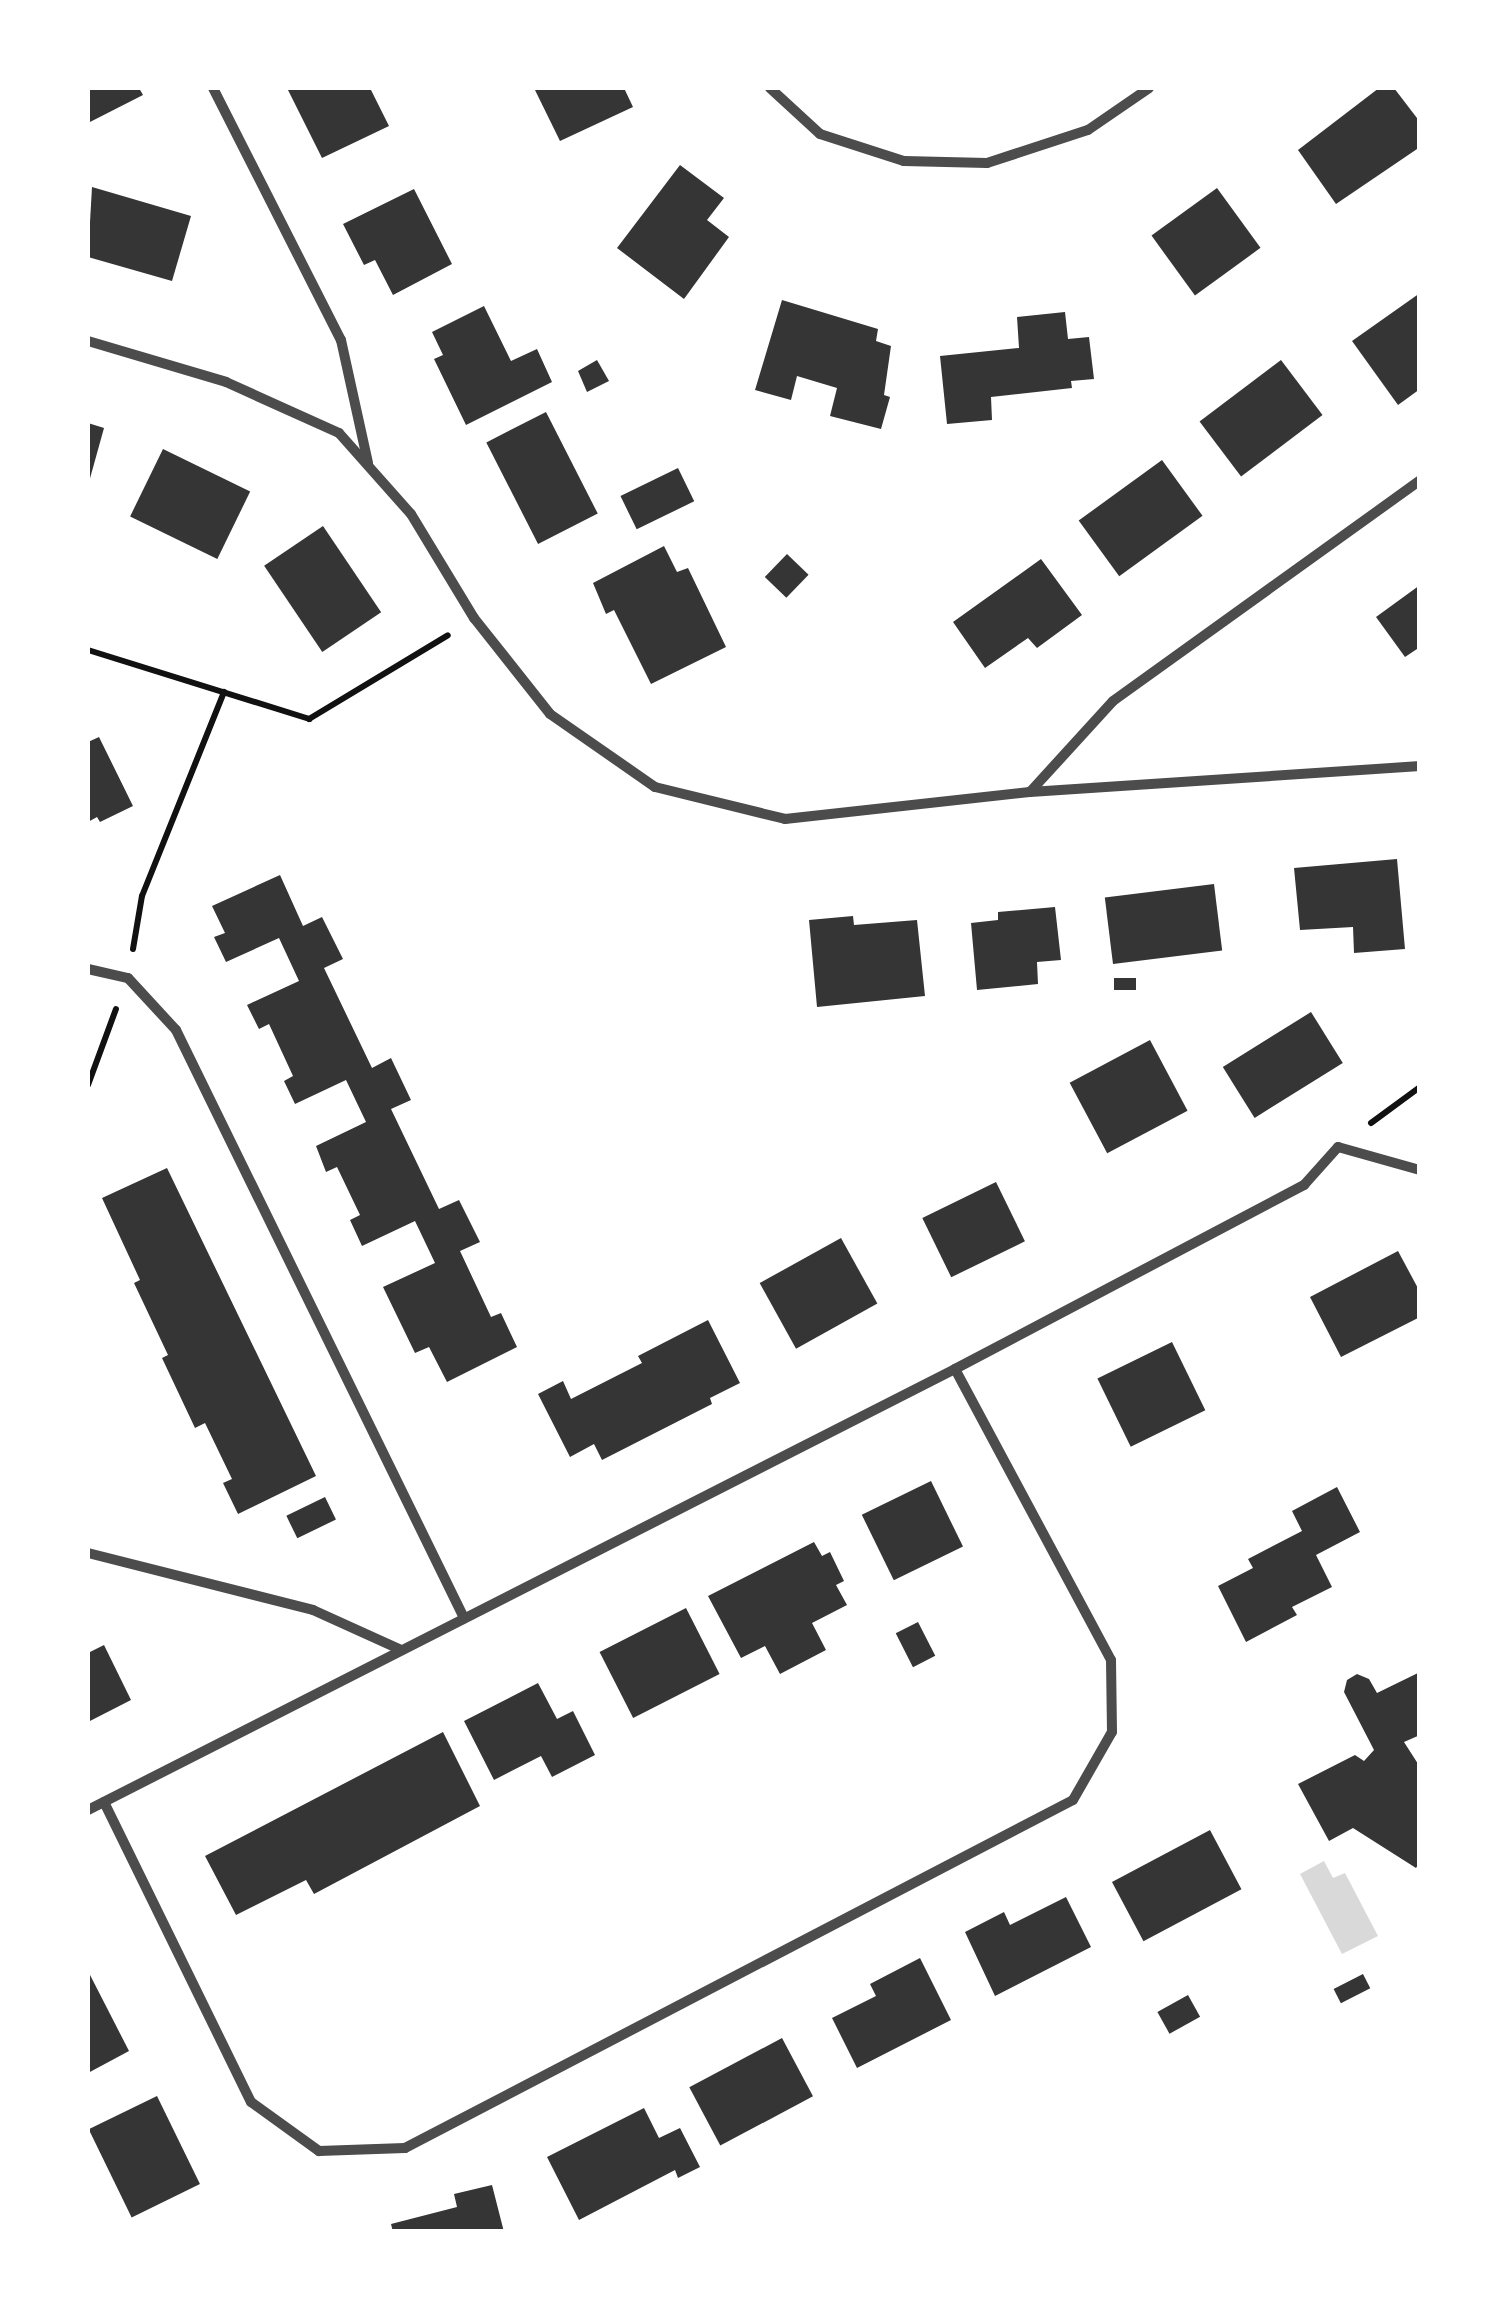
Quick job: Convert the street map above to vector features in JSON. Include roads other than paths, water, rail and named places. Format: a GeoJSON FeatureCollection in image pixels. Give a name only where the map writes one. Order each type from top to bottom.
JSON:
{"type":"FeatureCollection","features":[{"type":"Feature","properties":{"kind":"street"},"geometry":{"type":"LineString","coordinates":[[213,88],[340,340],[369,468]]}},
{"type":"Feature","properties":{"kind":"street"},"geometry":{"type":"LineString","coordinates":[[770,88],[820,134],[904,161],[987,163],[1088,130],[1149,88]]}},
{"type":"Feature","properties":{"kind":"street"},"geometry":{"type":"LineString","coordinates":[[88,341],[226,382],[339,433],[411,514],[474,618],[550,714],[655,787],[785,819],[1030,792],[1420,766]]}},
{"type":"Feature","properties":{"kind":"street"},"geometry":{"type":"LineString","coordinates":[[1030,792],[1114,701],[1420,480]]}},
{"type":"Feature","properties":{"kind":"street"},"geometry":{"type":"LineString","coordinates":[[88,969],[128,978],[176,1030],[464,1618]]}},
{"type":"Feature","properties":{"kind":"street"},"geometry":{"type":"LineString","coordinates":[[88,1810],[955,1369],[1304,1184],[1338,1147],[1420,1170]]}},
{"type":"Feature","properties":{"kind":"street"},"geometry":{"type":"LineString","coordinates":[[104,1802],[252,2102],[318,2151],[405,2148],[1073,1800],[1112,1732],[1112,1660],[955,1369]]}},
{"type":"Feature","properties":{"kind":"street"},"geometry":{"type":"LineString","coordinates":[[88,1553],[313,1610],[401,1650]]}}]}
